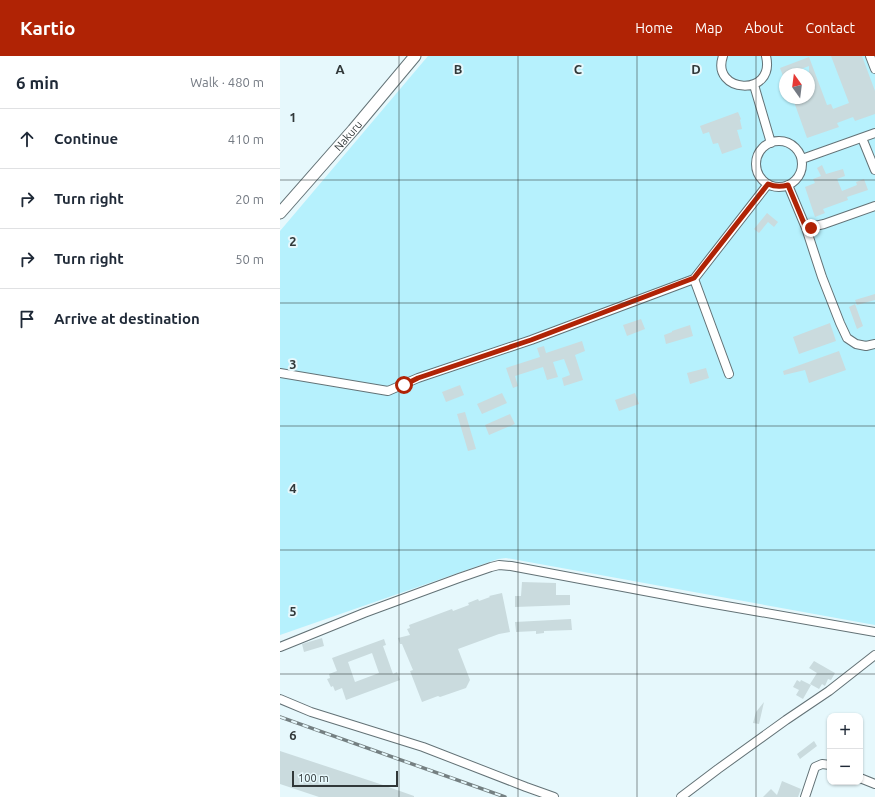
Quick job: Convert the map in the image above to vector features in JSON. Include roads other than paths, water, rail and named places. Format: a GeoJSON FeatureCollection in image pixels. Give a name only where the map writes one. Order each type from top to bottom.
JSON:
{"type":"FeatureCollection","features":[{"type":"Feature","properties":{"kind":"main road","name":"Nakuru"},"geometry":{"type":"LineString","coordinates":[[280,213],[353,130],[415,56]]}},
{"type":"Feature","properties":{"kind":"street"},"geometry":{"type":"LineString","coordinates":[[722,56],[721,66],[723,73],[732,84],[739,86],[747,86],[760,81],[767,69],[766,56]]}},
{"type":"Feature","properties":{"kind":"street"},"geometry":{"type":"LineString","coordinates":[[870,56],[875,68]]}},
{"type":"Feature","properties":{"kind":"street"},"geometry":{"type":"LineString","coordinates":[[754,84],[771,143]]}},
{"type":"Feature","properties":{"kind":"street"},"geometry":{"type":"LineString","coordinates":[[802,159],[875,133]]}},
{"type":"Feature","properties":{"kind":"street"},"geometry":{"type":"LineString","coordinates":[[862,138],[875,170]]}},
{"type":"Feature","properties":{"kind":"street"},"geometry":{"type":"LineString","coordinates":[[777,141],[790,144],[796,148],[802,159],[800,174],[796,180],[783,187],[775,187],[762,180],[756,166],[760,152],[764,146],[771,143],[777,141]]}},
{"type":"Feature","properties":{"kind":"street"},"geometry":{"type":"LineString","coordinates":[[280,373],[388,391],[418,378],[531,340],[694,278],[768,184]]}},
{"type":"Feature","properties":{"kind":"street"},"geometry":{"type":"LineString","coordinates":[[788,185],[806,228],[822,277],[847,338],[856,344],[866,346],[875,344]]}},
{"type":"Feature","properties":{"kind":"street"},"geometry":{"type":"LineString","coordinates":[[806,228],[824,224],[875,206]]}},
{"type":"Feature","properties":{"kind":"street"},"geometry":{"type":"LineString","coordinates":[[694,278],[729,374]]}},
{"type":"Feature","properties":{"kind":"street"},"geometry":{"type":"LineString","coordinates":[[280,647],[426,589],[472,573],[499,566],[511,566],[875,632]]}},
{"type":"Feature","properties":{"kind":"street"},"geometry":{"type":"LineString","coordinates":[[681,797],[736,755],[829,691],[875,655]]}},
{"type":"Feature","properties":{"kind":"street"},"geometry":{"type":"LineString","coordinates":[[280,699],[312,712],[423,747],[554,797]]}},
{"type":"Feature","properties":{"kind":"street"},"geometry":{"type":"LineString","coordinates":[[805,797],[815,767],[822,764],[827,765]]}},
{"type":"Feature","properties":{"kind":"street"},"geometry":{"type":"LineString","coordinates":[[863,779],[875,784]]}},
{"type":"Feature","properties":{"kind":"railway"},"geometry":{"type":"LineString","coordinates":[[280,717],[505,797]]}}]}
